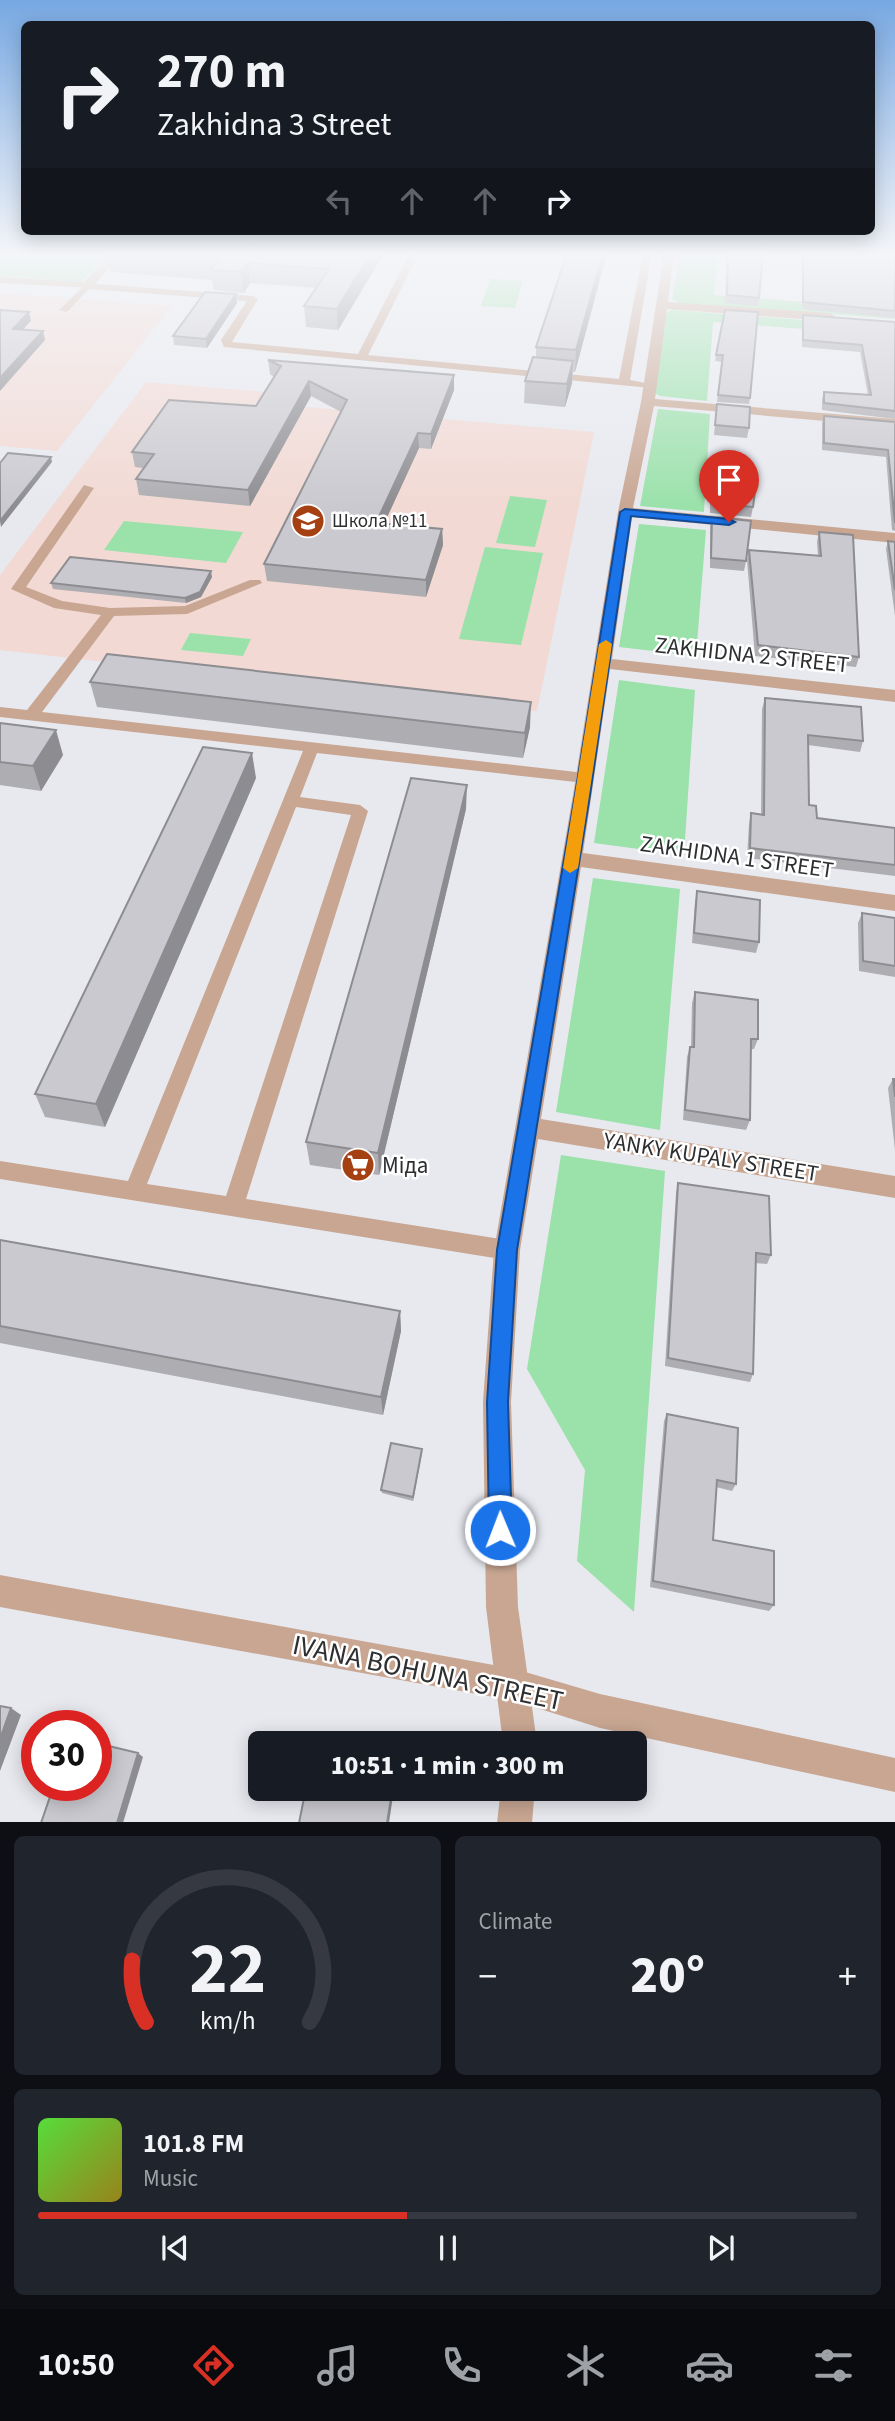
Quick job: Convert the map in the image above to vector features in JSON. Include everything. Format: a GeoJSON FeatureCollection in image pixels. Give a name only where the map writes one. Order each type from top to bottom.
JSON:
{"type":"FeatureCollection","features":[{"type":"Feature","properties":{"kind":"street"},"geometry":{"type":"LineString","coordinates":[[519,1731],[502,1607],[497,1402],[507,1250],[585,778],[625,512],[649,394],[657,338]]}},
{"type":"Feature","properties":{"kind":"street"},"geometry":{"type":"LineString","coordinates":[[649,394],[895,423]]}},
{"type":"Feature","properties":{"kind":"street"},"geometry":{"type":"LineString","coordinates":[[625,512],[895,538]]}},
{"type":"Feature","properties":{"kind":"street","name":"ZAKHIDNA 2 STREET"},"geometry":{"type":"LineString","coordinates":[[603,663],[895,696]]}},
{"type":"Feature","properties":{"kind":"street","name":"ZAKHIDNA 1 STREET"},"geometry":{"type":"LineString","coordinates":[[572,859],[895,903]]}},
{"type":"Feature","properties":{"kind":"street","name":"YANKY KUPALY STREET"},"geometry":{"type":"LineString","coordinates":[[527,1127],[895,1187]]}},
{"type":"Feature","properties":{"kind":"street","name":"IVANA BOHUNA STREET"},"geometry":{"type":"LineString","coordinates":[[0,1591],[514,1685],[600,1711],[895,1775]]}},
{"type":"Feature","properties":{"kind":"street"},"geometry":{"type":"LineString","coordinates":[[514,1822],[516,1801]]}},
{"type":"Feature","properties":{"kind":"lane"},"geometry":{"type":"LineString","coordinates":[[227,338],[228,345],[624,382],[649,394]]}},
{"type":"Feature","properties":{"kind":"lane"},"geometry":{"type":"LineString","coordinates":[[361,359],[372,338]]}},
{"type":"Feature","properties":{"kind":"lane"},"geometry":{"type":"LineString","coordinates":[[624,382],[632,338]]}},
{"type":"Feature","properties":{"kind":"lane"},"geometry":{"type":"LineString","coordinates":[[425,364],[431,350]]}},
{"type":"Feature","properties":{"kind":"lane"},"geometry":{"type":"LineString","coordinates":[[88,488],[18,589],[59,605],[110,612],[187,610],[255,583]]}},
{"type":"Feature","properties":{"kind":"lane"},"geometry":{"type":"LineString","coordinates":[[31,716],[110,612]]}},
{"type":"Feature","properties":{"kind":"lane"},"geometry":{"type":"LineString","coordinates":[[0,712],[585,778]]}},
{"type":"Feature","properties":{"kind":"lane"},"geometry":{"type":"LineString","coordinates":[[134,1191],[312,747]]}},
{"type":"Feature","properties":{"kind":"lane"},"geometry":{"type":"LineString","coordinates":[[233,1207],[360,811],[290,801]]}},
{"type":"Feature","properties":{"kind":"lane"},"geometry":{"type":"LineString","coordinates":[[0,1170],[507,1250]]}},
{"type":"Feature","properties":{"kind":"shaded area"},"geometry":{"type":"Polygon","coordinates":[[[0,338],[147,338],[57,451],[0,446],[0,338]]]}},
{"type":"Feature","properties":{"kind":"shaded area","name":"Школа №11"},"geometry":{"type":"Polygon","coordinates":[[[146,382],[266,392],[261,403],[594,432],[537,711],[0,650],[0,575],[146,382]]]}},
{"type":"Feature","properties":{"kind":"green space"},"geometry":{"type":"Polygon","coordinates":[[[662,338],[712,338],[707,401],[654,393],[662,338]]]}},
{"type":"Feature","properties":{"kind":"green space"},"geometry":{"type":"Polygon","coordinates":[[[658,409],[710,414],[704,512],[640,506],[658,409]]]}},
{"type":"Feature","properties":{"kind":"green space"},"geometry":{"type":"Polygon","coordinates":[[[510,496],[547,500],[535,547],[496,543],[510,496]]]}},
{"type":"Feature","properties":{"kind":"green space"},"geometry":{"type":"Polygon","coordinates":[[[124,521],[243,532],[226,563],[104,550],[124,521]]]}},
{"type":"Feature","properties":{"kind":"green space"},"geometry":{"type":"Polygon","coordinates":[[[639,524],[706,530],[696,656],[619,647],[639,524]]]}},
{"type":"Feature","properties":{"kind":"green space"},"geometry":{"type":"Polygon","coordinates":[[[485,547],[543,553],[521,645],[459,639],[485,547]]]}},
{"type":"Feature","properties":{"kind":"green space"},"geometry":{"type":"Polygon","coordinates":[[[190,633],[251,639],[243,656],[181,650],[190,633]]]}},
{"type":"Feature","properties":{"kind":"green space"},"geometry":{"type":"Polygon","coordinates":[[[619,680],[695,690],[684,855],[594,843],[619,680]]]}},
{"type":"Feature","properties":{"kind":"green space"},"geometry":{"type":"Polygon","coordinates":[[[593,878],[680,889],[660,1130],[556,1112],[593,878]]]}},
{"type":"Feature","properties":{"kind":"green space"},"geometry":{"type":"Polygon","coordinates":[[[561,1155],[665,1171],[634,1612],[577,1561],[585,1470],[527,1369],[561,1155]]]}},
{"type":"Feature","properties":{"kind":"building"},"geometry":{"type":"Polygon","coordinates":[[[0,338],[37,338],[0,378],[0,338]]]}},
{"type":"Feature","properties":{"kind":"building"},"geometry":{"type":"Polygon","coordinates":[[[539,338],[579,338],[576,350],[536,347],[539,338]]]}},
{"type":"Feature","properties":{"kind":"building"},"geometry":{"type":"Polygon","coordinates":[[[719,338],[756,338],[750,398],[718,395],[723,355],[716,355],[719,338]]]}},
{"type":"Feature","properties":{"kind":"building"},"geometry":{"type":"Polygon","coordinates":[[[895,338],[895,411],[824,403],[824,392],[871,395],[862,345],[803,340],[895,338]]]}},
{"type":"Feature","properties":{"kind":"building"},"geometry":{"type":"Polygon","coordinates":[[[533,357],[573,361],[567,384],[525,381],[533,357]]]}},
{"type":"Feature","properties":{"kind":"building"},"geometry":{"type":"Polygon","coordinates":[[[268,360],[454,375],[431,434],[418,433],[376,523],[442,529],[426,580],[264,564],[347,400],[309,381],[248,490],[136,479],[154,454],[132,452],[169,400],[256,406],[281,366],[268,360]]]}},
{"type":"Feature","properties":{"kind":"building"},"geometry":{"type":"Polygon","coordinates":[[[717,404],[750,407],[749,428],[715,425],[717,404]]]}},
{"type":"Feature","properties":{"kind":"building"},"geometry":{"type":"Polygon","coordinates":[[[824,416],[895,422],[895,523],[888,450],[824,443],[824,416]]]}},
{"type":"Feature","properties":{"kind":"building"},"geometry":{"type":"Polygon","coordinates":[[[8,453],[51,457],[0,521],[0,463],[8,453]]]}},
{"type":"Feature","properties":{"kind":"building"},"geometry":{"type":"Polygon","coordinates":[[[712,479],[756,484],[753,507],[712,503],[712,479]]]}},
{"type":"Feature","properties":{"kind":"building"},"geometry":{"type":"Polygon","coordinates":[[[712,517],[751,521],[746,561],[711,558],[712,517]]]}},
{"type":"Feature","properties":{"kind":"building"},"geometry":{"type":"Polygon","coordinates":[[[819,532],[853,535],[859,657],[758,645],[749,550],[821,556],[819,532]]]}},
{"type":"Feature","properties":{"kind":"building"},"geometry":{"type":"Polygon","coordinates":[[[888,541],[895,542],[895,590],[888,541]]]}},
{"type":"Feature","properties":{"kind":"building"},"geometry":{"type":"Polygon","coordinates":[[[70,557],[211,571],[200,592],[185,598],[51,583],[70,557]]]}},
{"type":"Feature","properties":{"kind":"building"},"geometry":{"type":"Polygon","coordinates":[[[107,654],[531,702],[525,733],[90,682],[107,654]]]}},
{"type":"Feature","properties":{"kind":"building"},"geometry":{"type":"Polygon","coordinates":[[[765,698],[861,707],[863,741],[808,735],[809,805],[816,806],[817,818],[895,828],[895,865],[750,848],[751,813],[764,815],[765,698]]]}},
{"type":"Feature","properties":{"kind":"building"},"geometry":{"type":"Polygon","coordinates":[[[0,723],[56,730],[33,766],[0,762],[0,723]]]}},
{"type":"Feature","properties":{"kind":"building"},"geometry":{"type":"Polygon","coordinates":[[[203,747],[252,753],[96,1104],[35,1094],[203,747]]]}},
{"type":"Feature","properties":{"kind":"building"},"geometry":{"type":"Polygon","coordinates":[[[411,778],[467,785],[378,1153],[306,1142],[411,778]]]}},
{"type":"Feature","properties":{"kind":"building"},"geometry":{"type":"Polygon","coordinates":[[[697,891],[760,900],[759,942],[694,933],[697,891]]]}},
{"type":"Feature","properties":{"kind":"building"},"geometry":{"type":"Polygon","coordinates":[[[862,913],[895,918],[895,966],[863,961],[862,913]]]}},
{"type":"Feature","properties":{"kind":"building"},"geometry":{"type":"Polygon","coordinates":[[[695,992],[758,1000],[758,1039],[751,1039],[750,1120],[685,1110],[690,1047],[694,1047],[695,992]]]}},
{"type":"Feature","properties":{"kind":"building"},"geometry":{"type":"Polygon","coordinates":[[[678,1183],[769,1196],[771,1255],[756,1253],[753,1374],[668,1358],[678,1183]]]}},
{"type":"Feature","properties":{"kind":"building"},"geometry":{"type":"Polygon","coordinates":[[[0,1240],[400,1311],[381,1397],[0,1326],[0,1240]]]}},
{"type":"Feature","properties":{"kind":"building"},"geometry":{"type":"Polygon","coordinates":[[[667,1414],[738,1428],[736,1484],[717,1480],[713,1540],[774,1551],[774,1605],[653,1581],[667,1414]]]}},
{"type":"Feature","properties":{"kind":"building"},"geometry":{"type":"Polygon","coordinates":[[[391,1443],[422,1449],[413,1497],[381,1490],[391,1443]]]}},
{"type":"Feature","properties":{"kind":"building"},"geometry":{"type":"Polygon","coordinates":[[[0,1706],[11,1708],[0,1739],[0,1706]]]}},
{"type":"Feature","properties":{"kind":"building"},"geometry":{"type":"Polygon","coordinates":[[[112,1747],[138,1753],[117,1822],[41,1822],[49,1801],[112,1801],[112,1747]]]}},
{"type":"Feature","properties":{"kind":"building"},"geometry":{"type":"Polygon","coordinates":[[[303,1801],[391,1801],[387,1822],[299,1822],[303,1801]]]}},
{"type":"Feature","properties":{"kind":"slow traffic"},"geometry":{"type":"LineString","coordinates":[[570,868],[606,644]]}},
{"type":"Feature","properties":{"kind":"place","name":"Школа №11"},"geometry":{"type":"Point","coordinates":[308,521]}},
{"type":"Feature","properties":{"kind":"place","name":"Міда"},"geometry":{"type":"Point","coordinates":[358,1165]}},
{"type":"Feature","properties":{"kind":"route"},"geometry":{"type":"LineString","coordinates":[[500,1530],[497,1402],[507,1250],[583,795],[625,512],[729,522]]}}]}
